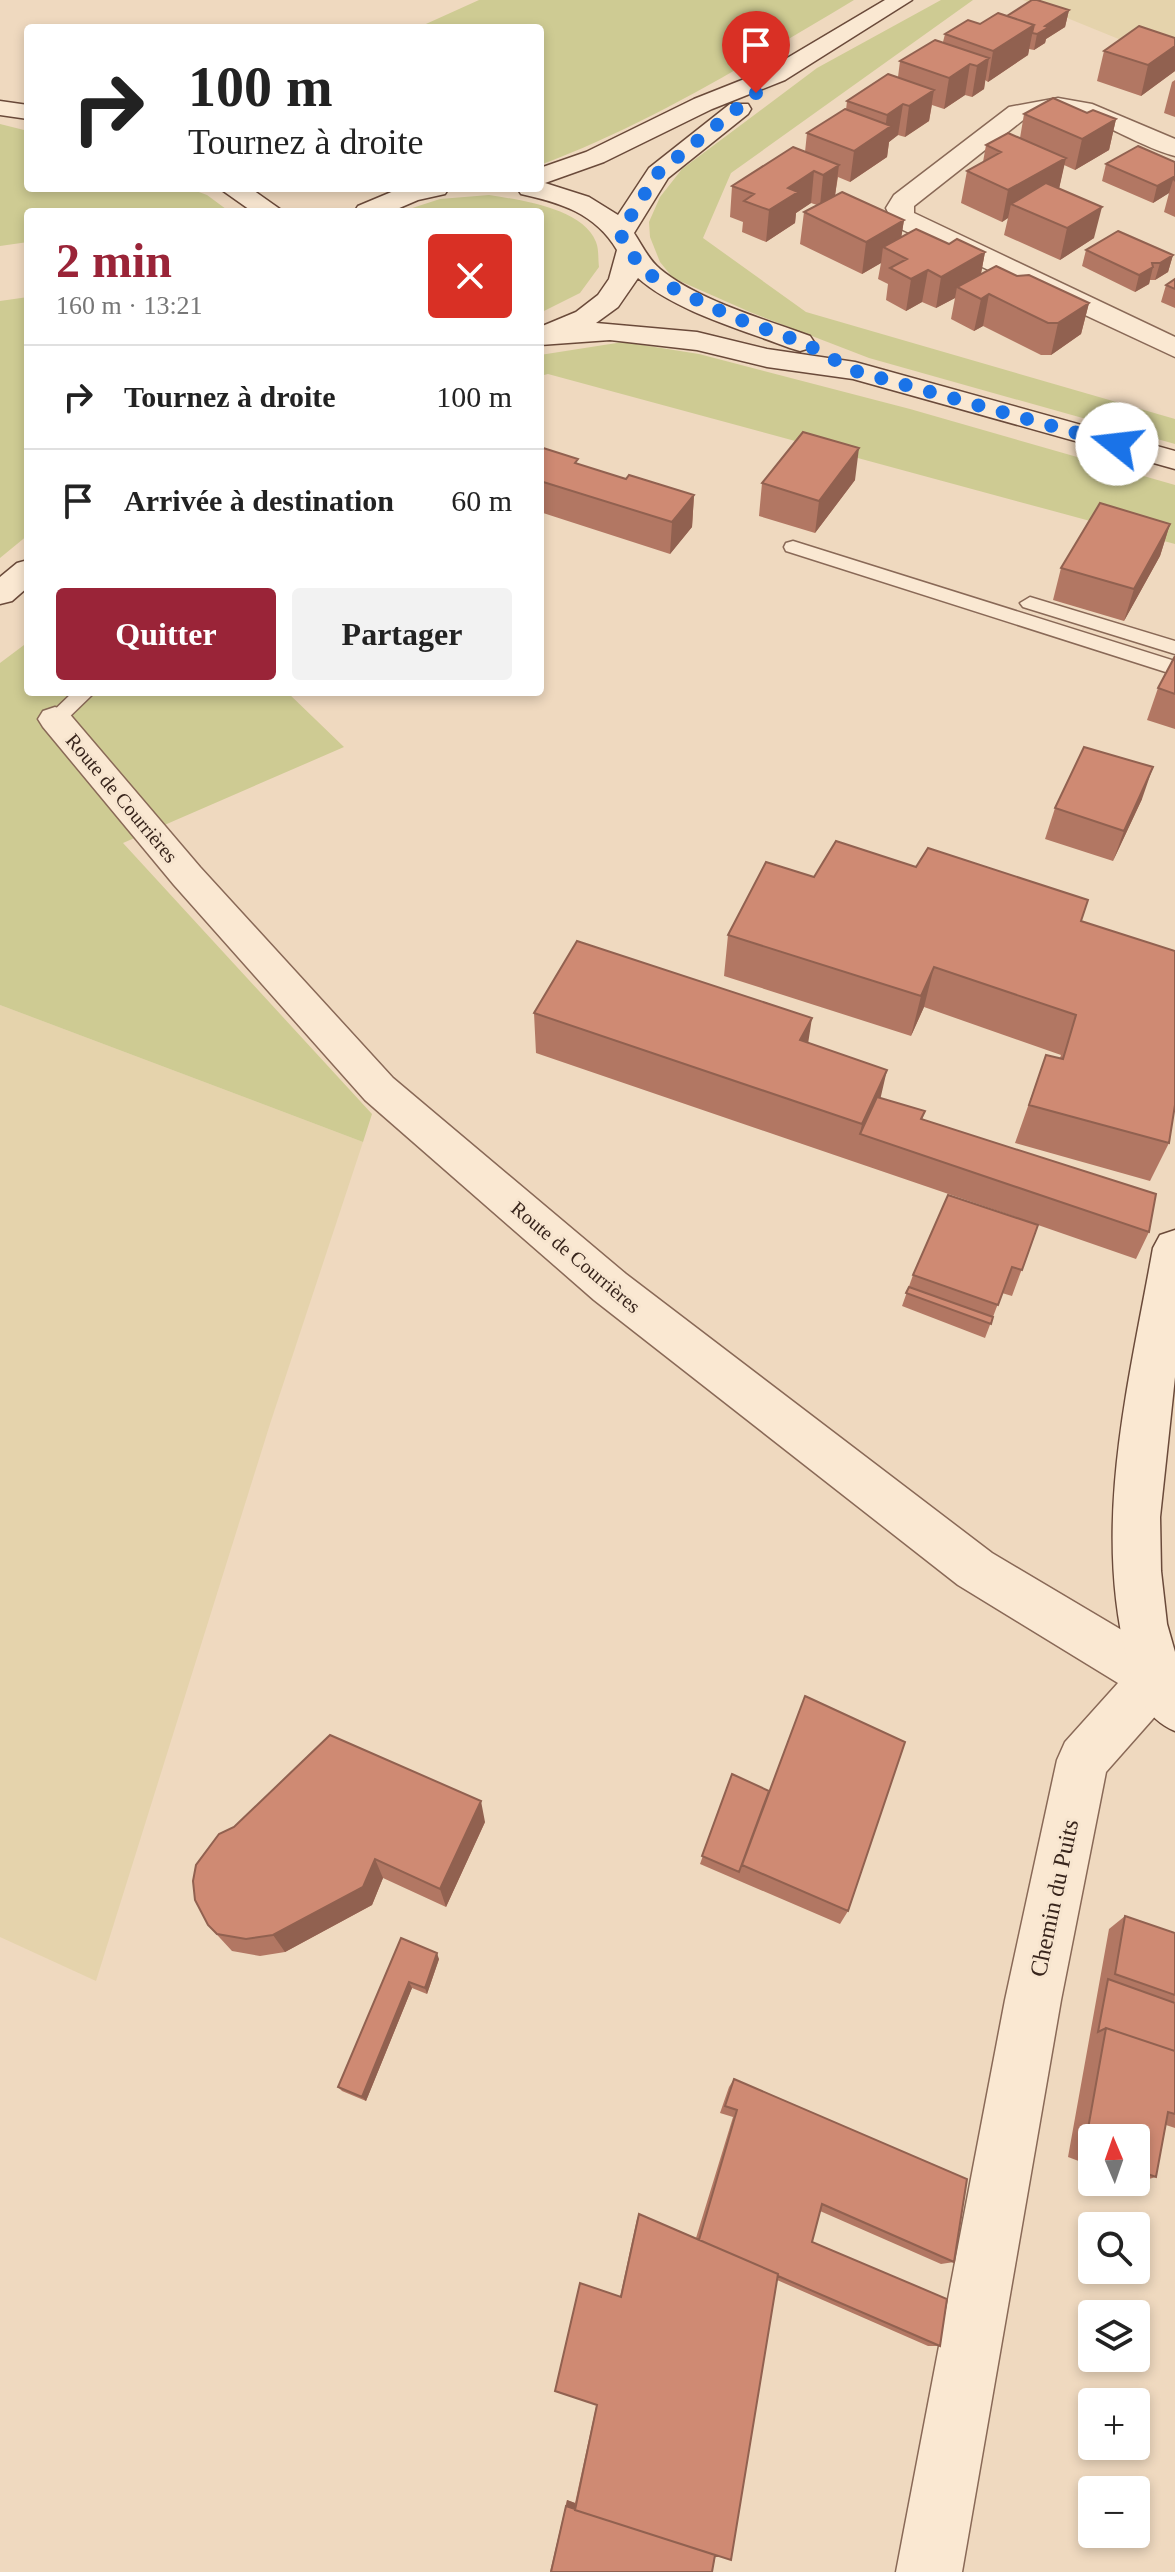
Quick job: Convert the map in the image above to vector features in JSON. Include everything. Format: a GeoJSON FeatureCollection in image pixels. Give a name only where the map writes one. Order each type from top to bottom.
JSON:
{"type":"FeatureCollection","features":[{"type":"Feature","properties":{"kind":"street"},"geometry":{"type":"LineString","coordinates":[[544,176],[595,157],[703,104],[776,75],[901,0]]}},
{"type":"Feature","properties":{"kind":"street"},"geometry":{"type":"LineString","coordinates":[[544,333],[590,315],[610,301],[626,277],[625,242],[658,173],[736,112],[776,75]]}},
{"type":"Feature","properties":{"kind":"street"},"geometry":{"type":"LineString","coordinates":[[1175,148],[1083,109],[1067,105],[1036,106],[1018,112],[903,201],[899,208],[902,217],[912,224],[1175,348]]}},
{"type":"Feature","properties":{"kind":"street"},"geometry":{"type":"LineString","coordinates":[[0,108],[24,111]]}},
{"type":"Feature","properties":{"kind":"street"},"geometry":{"type":"LineString","coordinates":[[238,192],[264,208]]}},
{"type":"Feature","properties":{"kind":"street"},"geometry":{"type":"LineString","coordinates":[[397,192],[410,194]]}},
{"type":"Feature","properties":{"kind":"street"},"geometry":{"type":"LineString","coordinates":[[377,208],[419,192]]}},
{"type":"Feature","properties":{"kind":"street"},"geometry":{"type":"LineString","coordinates":[[543,192],[586,205],[606,218],[656,280],[735,318],[804,343],[855,371]]}},
{"type":"Feature","properties":{"kind":"street"},"geometry":{"type":"LineString","coordinates":[[544,335],[625,333],[697,341],[767,358],[855,371],[1175,460]]}},
{"type":"Feature","properties":{"kind":"street","name":"Route de Courrières"},"geometry":{"type":"LineString","coordinates":[[70,705],[187,876],[379,1089],[610,1287],[975,1569],[1166,1692]]}},
{"type":"Feature","properties":{"kind":"street"},"geometry":{"type":"LineString","coordinates":[[1166,1692],[1141,1620],[1136,1542],[1141,1450],[1175,1248]]}},
{"type":"Feature","properties":{"kind":"street","name":"Chemin du Puits"},"geometry":{"type":"LineString","coordinates":[[929,2572],[1033,2000],[1083,1760],[1166,1692]]}},
{"type":"Feature","properties":{"kind":"lane"},"geometry":{"type":"LineString","coordinates":[[793,547],[1175,668]]}},
{"type":"Feature","properties":{"kind":"lane"},"geometry":{"type":"LineString","coordinates":[[858,550],[1175,648]]}},
{"type":"Feature","properties":{"kind":"shaded area"},"geometry":{"type":"Polygon","coordinates":[[[479,0],[854,0],[660,111],[544,163],[544,24],[426,24],[479,0]]]}},
{"type":"Feature","properties":{"kind":"shaded area"},"geometry":{"type":"Polygon","coordinates":[[[941,0],[973,0],[731,173],[703,238],[806,312],[1175,419],[1175,444],[869,358],[673,278],[660,262],[650,237],[649,222],[660,197],[682,169],[817,68],[941,0]]]}},
{"type":"Feature","properties":{"kind":"shaded area"},"geometry":{"type":"Polygon","coordinates":[[[1023,0],[1175,0],[1175,62],[1023,0]]]}},
{"type":"Feature","properties":{"kind":"shaded area"},"geometry":{"type":"Polygon","coordinates":[[[0,124],[24,130],[24,192],[199,192],[225,208],[24,208],[24,243],[0,246],[0,124]]]}},
{"type":"Feature","properties":{"kind":"shaded area"},"geometry":{"type":"Polygon","coordinates":[[[489,195],[549,208],[564,214],[589,230],[597,245],[599,267],[580,293],[544,311],[544,208],[412,208],[440,199],[489,195]]]}},
{"type":"Feature","properties":{"kind":"shaded area"},"geometry":{"type":"Polygon","coordinates":[[[24,298],[24,538],[0,558],[0,301],[24,298]]]}},
{"type":"Feature","properties":{"kind":"shaded area"},"geometry":{"type":"Polygon","coordinates":[[[623,342],[699,354],[910,409],[1175,485],[1175,544],[544,375],[544,354],[623,342]]]}},
{"type":"Feature","properties":{"kind":"shaded area"},"geometry":{"type":"Polygon","coordinates":[[[24,645],[24,696],[291,696],[344,747],[123,843],[372,1114],[363,1142],[0,1005],[0,663],[24,645]]]}},
{"type":"Feature","properties":{"kind":"shaded area"},"geometry":{"type":"Polygon","coordinates":[[[0,1005],[363,1142],[270,1424],[96,1981],[0,1937],[0,1005]]]}},
{"type":"Feature","properties":{"kind":"building"},"geometry":{"type":"Polygon","coordinates":[[[1032,0],[1069,10],[1045,26],[1049,27],[1037,34],[1032,33],[1034,25],[1007,16],[1032,0]]]}},
{"type":"Feature","properties":{"kind":"building"},"geometry":{"type":"Polygon","coordinates":[[[998,13],[1034,25],[993,51],[945,34],[968,20],[980,24],[998,13]]]}},
{"type":"Feature","properties":{"kind":"building"},"geometry":{"type":"Polygon","coordinates":[[[1139,26],[1175,38],[1175,46],[1148,65],[1104,51],[1139,26]]]}},
{"type":"Feature","properties":{"kind":"building"},"geometry":{"type":"Polygon","coordinates":[[[935,40],[989,58],[977,66],[970,64],[949,78],[900,61],[935,40]]]}},
{"type":"Feature","properties":{"kind":"building"},"geometry":{"type":"Polygon","coordinates":[[[888,74],[934,90],[887,115],[847,101],[888,74]]]}},
{"type":"Feature","properties":{"kind":"building"},"geometry":{"type":"Polygon","coordinates":[[[1053,98],[1087,113],[1093,110],[1116,119],[1082,139],[1024,114],[1053,98]]]}},
{"type":"Feature","properties":{"kind":"building"},"geometry":{"type":"Polygon","coordinates":[[[845,109],[891,126],[854,151],[807,133],[845,109]]]}},
{"type":"Feature","properties":{"kind":"building"},"geometry":{"type":"Polygon","coordinates":[[[1008,133],[1066,158],[1008,190],[967,171],[1001,152],[986,145],[1008,133]]]}},
{"type":"Feature","properties":{"kind":"building"},"geometry":{"type":"Polygon","coordinates":[[[1138,146],[1175,162],[1175,176],[1157,186],[1106,164],[1138,146]]]}},
{"type":"Feature","properties":{"kind":"building"},"geometry":{"type":"Polygon","coordinates":[[[793,147],[839,165],[823,175],[814,171],[788,188],[798,192],[769,210],[744,201],[754,194],[732,186],[793,147]]]}},
{"type":"Feature","properties":{"kind":"building"},"geometry":{"type":"Polygon","coordinates":[[[1046,183],[1102,207],[1067,228],[1011,204],[1046,183]]]}},
{"type":"Feature","properties":{"kind":"building"},"geometry":{"type":"Polygon","coordinates":[[[842,192],[904,220],[866,242],[804,212],[842,192]]]}},
{"type":"Feature","properties":{"kind":"building"},"geometry":{"type":"Polygon","coordinates":[[[916,229],[949,244],[957,239],[985,252],[941,277],[928,270],[911,279],[890,268],[907,259],[883,247],[916,229]]]}},
{"type":"Feature","properties":{"kind":"building"},"geometry":{"type":"Polygon","coordinates":[[[1118,231],[1173,255],[1160,263],[1152,263],[1153,267],[1139,275],[1086,250],[1118,231]]]}},
{"type":"Feature","properties":{"kind":"building"},"geometry":{"type":"Polygon","coordinates":[[[996,266],[1017,276],[1029,275],[1089,303],[1058,323],[1048,323],[989,294],[981,299],[957,287],[996,266]]]}},
{"type":"Feature","properties":{"kind":"building"},"geometry":{"type":"Polygon","coordinates":[[[1175,279],[1175,289],[1166,285],[1175,279]]]}},
{"type":"Feature","properties":{"kind":"building"},"geometry":{"type":"Polygon","coordinates":[[[803,432],[859,448],[819,501],[762,483],[803,432]]]}},
{"type":"Feature","properties":{"kind":"building"},"geometry":{"type":"Polygon","coordinates":[[[544,448],[578,459],[575,463],[626,479],[629,475],[694,495],[672,522],[544,482],[544,448]]]}},
{"type":"Feature","properties":{"kind":"building"},"geometry":{"type":"Polygon","coordinates":[[[1100,503],[1170,524],[1134,589],[1061,568],[1100,503]]]}},
{"type":"Feature","properties":{"kind":"building"},"geometry":{"type":"Polygon","coordinates":[[[1175,656],[1175,694],[1158,688],[1175,656]]]}},
{"type":"Feature","properties":{"kind":"building"},"geometry":{"type":"Polygon","coordinates":[[[1084,747],[1153,767],[1124,831],[1055,808],[1084,747]]]}},
{"type":"Feature","properties":{"kind":"building"},"geometry":{"type":"Polygon","coordinates":[[[836,841],[916,867],[928,848],[1088,900],[1081,921],[1175,951],[1175,1105],[1169,1143],[1029,1105],[1046,1055],[1063,1059],[1076,1015],[934,967],[921,996],[728,935],[766,862],[814,877],[836,841]]]}},
{"type":"Feature","properties":{"kind":"building"},"geometry":{"type":"Polygon","coordinates":[[[577,941],[812,1018],[800,1040],[887,1070],[862,1124],[534,1013],[577,941]]]}},
{"type":"Feature","properties":{"kind":"building"},"geometry":{"type":"Polygon","coordinates":[[[877,1097],[925,1111],[921,1119],[1156,1194],[1149,1232],[860,1134],[877,1097]]]}},
{"type":"Feature","properties":{"kind":"building"},"geometry":{"type":"Polygon","coordinates":[[[948,1195],[1038,1225],[1022,1270],[1012,1267],[998,1305],[913,1275],[948,1195]]]}},
{"type":"Feature","properties":{"kind":"building"},"geometry":{"type":"Polygon","coordinates":[[[909,1287],[993,1317],[991,1324],[906,1293],[909,1287]]]}},
{"type":"Feature","properties":{"kind":"building"},"geometry":{"type":"Polygon","coordinates":[[[805,1696],[905,1742],[848,1911],[742,1865],[805,1696]]]}},
{"type":"Feature","properties":{"kind":"building"},"geometry":{"type":"Polygon","coordinates":[[[330,1735],[481,1801],[440,1889],[375,1859],[363,1887],[273,1935],[246,1939],[217,1934],[208,1925],[195,1900],[193,1881],[196,1865],[219,1834],[234,1827],[330,1735]]]}},
{"type":"Feature","properties":{"kind":"building"},"geometry":{"type":"Polygon","coordinates":[[[732,1774],[769,1791],[739,1872],[702,1856],[732,1774]]]}},
{"type":"Feature","properties":{"kind":"building"},"geometry":{"type":"Polygon","coordinates":[[[1125,1916],[1175,1933],[1175,1995],[1115,1974],[1125,1916]]]}},
{"type":"Feature","properties":{"kind":"building"},"geometry":{"type":"Polygon","coordinates":[[[401,1938],[437,1953],[425,1988],[409,1982],[362,2097],[338,2087],[401,1938]]]}},
{"type":"Feature","properties":{"kind":"building"},"geometry":{"type":"Polygon","coordinates":[[[1108,1979],[1175,2003],[1175,2051],[1106,2028],[1098,2032],[1108,1979]]]}},
{"type":"Feature","properties":{"kind":"building"},"geometry":{"type":"Polygon","coordinates":[[[1106,2028],[1175,2051],[1175,2114],[1168,2112],[1156,2177],[1150,2175],[1150,2124],[1089,2124],[1106,2028]]]}},
{"type":"Feature","properties":{"kind":"building"},"geometry":{"type":"Polygon","coordinates":[[[734,2079],[967,2179],[954,2262],[822,2204],[812,2242],[947,2299],[940,2346],[699,2240],[737,2110],[725,2106],[734,2079]]]}},
{"type":"Feature","properties":{"kind":"building"},"geometry":{"type":"Polygon","coordinates":[[[639,2214],[778,2274],[731,2560],[575,2510],[597,2405],[555,2391],[580,2283],[621,2297],[639,2214]]]}},
{"type":"Feature","properties":{"kind":"building"},"geometry":{"type":"Polygon","coordinates":[[[566,2506],[715,2555],[712,2572],[551,2572],[566,2506]]]}},
{"type":"Feature","properties":{"kind":"route"},"geometry":{"type":"LineString","coordinates":[[756,93],[658,173],[620,233],[629,252],[656,280],[735,318],[804,343],[855,371],[1117,444]]}}]}
